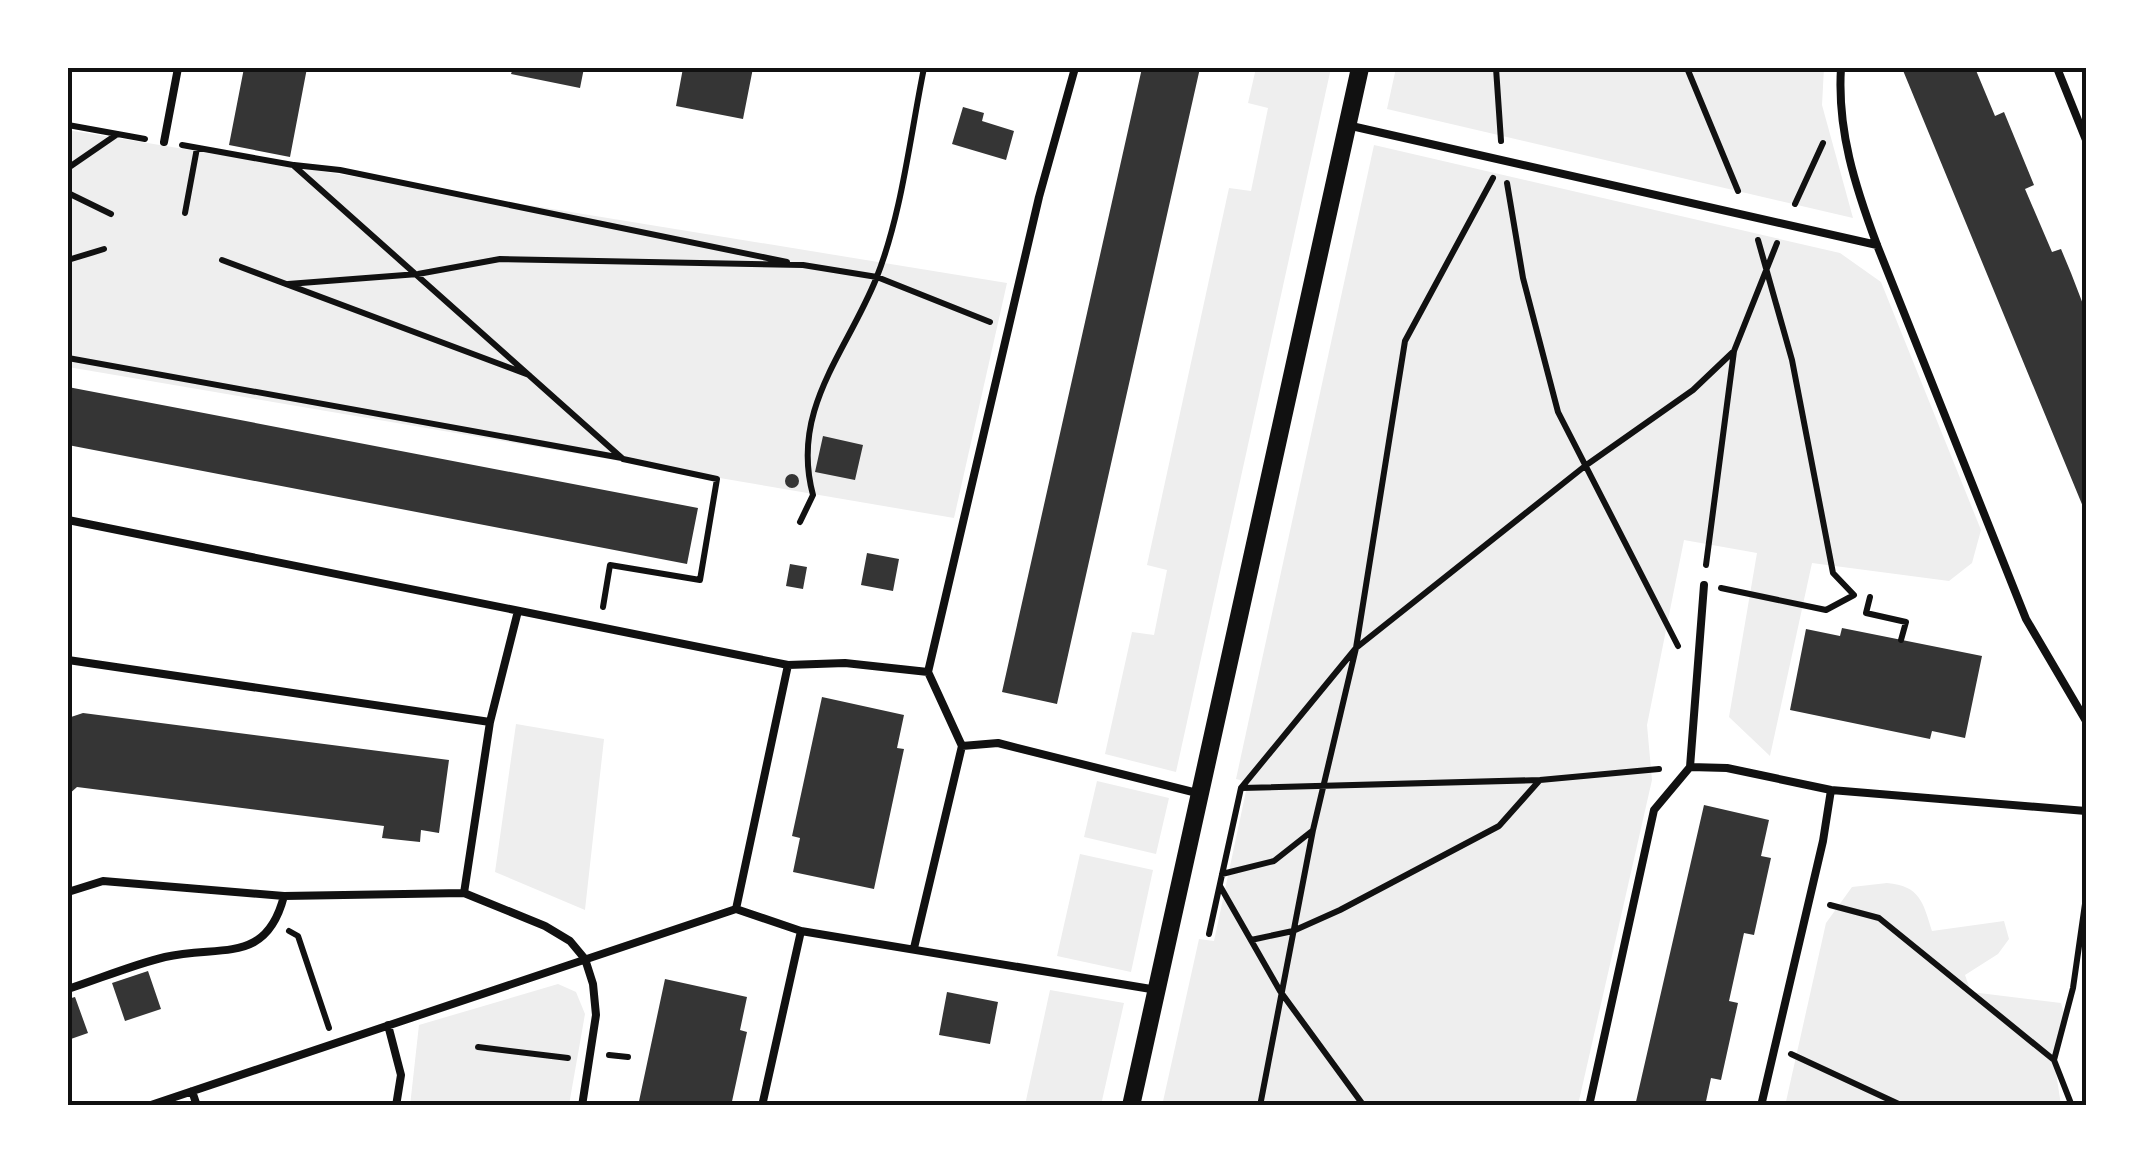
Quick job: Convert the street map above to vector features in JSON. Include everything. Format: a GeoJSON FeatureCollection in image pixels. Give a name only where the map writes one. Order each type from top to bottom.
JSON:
{"type":"FeatureCollection","features":[{"type":"Feature","properties":{"kind":"street"},"geometry":{"type":"LineString","coordinates":[[1131,1106],[1360,68]]}},
{"type":"Feature","properties":{"kind":"lane"},"geometry":{"type":"LineString","coordinates":[[164,142],[178,68]]}},
{"type":"Feature","properties":{"kind":"lane"},"geometry":{"type":"LineString","coordinates":[[914,948],[962,746],[928,672],[1008,330],[1075,68]]}},
{"type":"Feature","properties":{"kind":"lane"},"geometry":{"type":"LineString","coordinates":[[1841,68],[1838,111],[1857,192],[2026,619],[2086,721]]}},
{"type":"Feature","properties":{"kind":"lane"},"geometry":{"type":"LineString","coordinates":[[2057,68],[2086,140]]}},
{"type":"Feature","properties":{"kind":"lane"},"geometry":{"type":"LineString","coordinates":[[1347,125],[1877,245]]}},
{"type":"Feature","properties":{"kind":"lane"},"geometry":{"type":"LineString","coordinates":[[68,520],[600,624],[788,665],[844,663],[928,672]]}},
{"type":"Feature","properties":{"kind":"lane"},"geometry":{"type":"LineString","coordinates":[[1589,1106],[1654,810],[1690,766],[1704,584]]}},
{"type":"Feature","properties":{"kind":"lane"},"geometry":{"type":"LineString","coordinates":[[464,893],[490,722],[502,690],[518,610]]}},
{"type":"Feature","properties":{"kind":"lane"},"geometry":{"type":"LineString","coordinates":[[68,660],[490,722]]}},
{"type":"Feature","properties":{"kind":"lane"},"geometry":{"type":"LineString","coordinates":[[736,910],[788,665]]}},
{"type":"Feature","properties":{"kind":"lane"},"geometry":{"type":"LineString","coordinates":[[962,746],[998,744],[1201,794]]}},
{"type":"Feature","properties":{"kind":"lane"},"geometry":{"type":"LineString","coordinates":[[1690,766],[1727,768],[1831,790],[2086,811]]}},
{"type":"Feature","properties":{"kind":"lane"},"geometry":{"type":"LineString","coordinates":[[1762,1106],[1831,790]]}},
{"type":"Feature","properties":{"kind":"lane"},"geometry":{"type":"LineString","coordinates":[[68,892],[103,881],[284,896],[464,893],[545,926],[570,940],[584,959],[596,1014],[582,1106]]}},
{"type":"Feature","properties":{"kind":"lane"},"geometry":{"type":"LineString","coordinates":[[68,989],[166,956],[236,950],[259,939],[276,924],[284,896]]}},
{"type":"Feature","properties":{"kind":"lane"},"geometry":{"type":"LineString","coordinates":[[148,1106],[736,910],[801,931],[1157,990]]}},
{"type":"Feature","properties":{"kind":"lane"},"geometry":{"type":"LineString","coordinates":[[762,1106],[801,931]]}},
{"type":"Feature","properties":{"kind":"lane"},"geometry":{"type":"LineString","coordinates":[[388,1025],[400,1075],[396,1106]]}},
{"type":"Feature","properties":{"kind":"lane"},"geometry":{"type":"LineString","coordinates":[[192,1091],[197,1106]]}},
{"type":"Feature","properties":{"kind":"path"},"geometry":{"type":"LineString","coordinates":[[800,522],[813,495],[804,463],[816,398],[876,277],[924,68]]}},
{"type":"Feature","properties":{"kind":"path"},"geometry":{"type":"LineString","coordinates":[[1496,68],[1503,160],[1523,278],[1558,412],[1699,686]]}},
{"type":"Feature","properties":{"kind":"path"},"geometry":{"type":"LineString","coordinates":[[1686,68],[1768,264],[1792,360],[1833,573],[1854,595],[1826,610],[1704,584],[1734,351],[1768,264],[1838,111]]}},
{"type":"Feature","properties":{"kind":"path"},"geometry":{"type":"LineString","coordinates":[[68,125],[340,170],[803,266],[876,277],[1008,330]]}},
{"type":"Feature","properties":{"kind":"path"},"geometry":{"type":"LineString","coordinates":[[68,168],[117,134]]}},
{"type":"Feature","properties":{"kind":"path"},"geometry":{"type":"LineString","coordinates":[[185,213],[197,148]]}},
{"type":"Feature","properties":{"kind":"path"},"geometry":{"type":"LineString","coordinates":[[1260,1106],[1313,830],[1356,648],[1406,341],[1503,160]]}},
{"type":"Feature","properties":{"kind":"path"},"geometry":{"type":"LineString","coordinates":[[293,165],[623,458]]}},
{"type":"Feature","properties":{"kind":"path"},"geometry":{"type":"LineString","coordinates":[[68,193],[111,214]]}},
{"type":"Feature","properties":{"kind":"path"},"geometry":{"type":"LineString","coordinates":[[68,260],[104,248]]}},
{"type":"Feature","properties":{"kind":"path"},"geometry":{"type":"LineString","coordinates":[[288,284],[418,274],[500,259],[803,266]]}},
{"type":"Feature","properties":{"kind":"path"},"geometry":{"type":"LineString","coordinates":[[222,260],[534,377]]}},
{"type":"Feature","properties":{"kind":"path"},"geometry":{"type":"LineString","coordinates":[[1209,934],[1241,788],[1356,648],[1585,466],[1693,390],[1734,351]]}},
{"type":"Feature","properties":{"kind":"path"},"geometry":{"type":"LineString","coordinates":[[68,358],[623,458],[718,479],[700,580],[610,564],[600,624]]}},
{"type":"Feature","properties":{"kind":"path"},"geometry":{"type":"LineString","coordinates":[[1870,597],[1866,613],[1906,622],[1901,640]]}},
{"type":"Feature","properties":{"kind":"path"},"geometry":{"type":"LineString","coordinates":[[1241,788],[1540,780],[1690,766]]}},
{"type":"Feature","properties":{"kind":"path"},"geometry":{"type":"LineString","coordinates":[[1251,940],[1292,931],[1499,826],[1540,780]]}},
{"type":"Feature","properties":{"kind":"path"},"geometry":{"type":"LineString","coordinates":[[1222,874],[1274,861],[1313,830]]}},
{"type":"Feature","properties":{"kind":"path"},"geometry":{"type":"LineString","coordinates":[[1219,885],[1280,991],[1364,1106]]}},
{"type":"Feature","properties":{"kind":"path"},"geometry":{"type":"LineString","coordinates":[[2054,1060],[2073,988],[2086,897]]}},
{"type":"Feature","properties":{"kind":"path"},"geometry":{"type":"LineString","coordinates":[[1810,900],[1879,918],[2054,1060],[2072,1106]]}},
{"type":"Feature","properties":{"kind":"path"},"geometry":{"type":"LineString","coordinates":[[276,924],[298,936],[334,1043]]}},
{"type":"Feature","properties":{"kind":"path"},"geometry":{"type":"LineString","coordinates":[[478,1046],[543,1055]]}},
{"type":"Feature","properties":{"kind":"path"},"geometry":{"type":"LineString","coordinates":[[1776,1047],[1903,1106]]}},
{"type":"Feature","properties":{"kind":"shaded area"},"geometry":{"type":"Polygon","coordinates":[[[1256,68],[1331,68],[1176,772],[1105,754],[1132,632],[1154,635],[1167,570],[1147,565],[1229,188],[1251,191],[1268,108],[1248,103],[1256,68]]]}},
{"type":"Feature","properties":{"kind":"shaded area"},"geometry":{"type":"Polygon","coordinates":[[[1396,68],[1824,68],[1822,105],[1853,218],[1387,109],[1396,68]]]}},
{"type":"Feature","properties":{"kind":"shaded area"},"geometry":{"type":"Polygon","coordinates":[[[68,130],[1007,283],[954,518],[68,367],[68,130]]]}},
{"type":"Feature","properties":{"kind":"shaded area"},"geometry":{"type":"Polygon","coordinates":[[[1374,145],[1840,253],[1881,282],[1981,530],[1972,563],[1949,581],[1812,563],[1770,756],[1729,717],[1757,553],[1684,540],[1647,725],[1652,780],[1578,1105],[1162,1106],[1199,939],[1214,941],[1248,782],[1236,779],[1374,145]]]}},
{"type":"Feature","properties":{"kind":"shaded area"},"geometry":{"type":"Polygon","coordinates":[[[516,724],[604,739],[585,910],[495,872],[516,724]]]}},
{"type":"Feature","properties":{"kind":"shaded area"},"geometry":{"type":"Polygon","coordinates":[[[1097,781],[1169,798],[1156,854],[1084,837],[1097,781]]]}},
{"type":"Feature","properties":{"kind":"shaded area"},"geometry":{"type":"Polygon","coordinates":[[[1080,854],[1153,870],[1131,972],[1057,956],[1080,854]]]}},
{"type":"Feature","properties":{"kind":"shaded area"},"geometry":{"type":"Polygon","coordinates":[[[1887,883],[1907,888],[1919,897],[1932,931],[2004,921],[2009,939],[1998,954],[1965,975],[1971,992],[2061,1003],[2067,1024],[2054,1060],[2061,1105],[1785,1106],[1826,923],[1852,887],[1887,883]]]}},
{"type":"Feature","properties":{"kind":"shaded area"},"geometry":{"type":"Polygon","coordinates":[[[558,984],[576,992],[585,1014],[569,1105],[410,1106],[419,1025],[558,984]]]}},
{"type":"Feature","properties":{"kind":"shaded area"},"geometry":{"type":"Polygon","coordinates":[[[1050,990],[1124,1003],[1101,1105],[1025,1105],[1050,990]]]}},
{"type":"Feature","properties":{"kind":"building"},"geometry":{"type":"Polygon","coordinates":[[[244,68],[307,68],[290,157],[229,145],[244,68]]]}},
{"type":"Feature","properties":{"kind":"building"},"geometry":{"type":"Polygon","coordinates":[[[513,68],[584,68],[580,88],[511,74],[513,68]]]}},
{"type":"Feature","properties":{"kind":"building"},"geometry":{"type":"Polygon","coordinates":[[[683,68],[753,68],[743,119],[676,106],[683,68]]]}},
{"type":"Feature","properties":{"kind":"building"},"geometry":{"type":"Polygon","coordinates":[[[1142,68],[1200,68],[1057,704],[1002,692],[1142,68]]]}},
{"type":"Feature","properties":{"kind":"building"},"geometry":{"type":"Polygon","coordinates":[[[1902,68],[1975,68],[1995,116],[2004,112],[2034,185],[2025,189],[2052,252],[2061,249],[2071,273],[2086,312],[2086,323],[2082,325],[2086,336],[2086,514],[1902,68]]]}},
{"type":"Feature","properties":{"kind":"building"},"geometry":{"type":"Polygon","coordinates":[[[963,107],[984,113],[982,121],[1014,131],[1006,160],[952,144],[963,107]]]}},
{"type":"Feature","properties":{"kind":"building"},"geometry":{"type":"Polygon","coordinates":[[[68,387],[698,508],[687,564],[68,445],[68,387]]]}},
{"type":"Feature","properties":{"kind":"building"},"geometry":{"type":"Polygon","coordinates":[[[823,436],[863,445],[855,480],[815,472],[823,436]]]}},
{"type":"Feature","properties":{"kind":"building"},"geometry":{"type":"Polygon","coordinates":[[[792,474],[799,481],[792,488],[785,481],[792,474]]]}},
{"type":"Feature","properties":{"kind":"building"},"geometry":{"type":"Polygon","coordinates":[[[867,553],[899,559],[893,591],[861,585],[867,553]]]}},
{"type":"Feature","properties":{"kind":"building"},"geometry":{"type":"Polygon","coordinates":[[[790,564],[807,567],[803,589],[786,586],[790,564]]]}},
{"type":"Feature","properties":{"kind":"building"},"geometry":{"type":"Polygon","coordinates":[[[1842,628],[1982,656],[1965,738],[1932,731],[1930,739],[1790,710],[1806,629],[1840,636],[1842,628]]]}},
{"type":"Feature","properties":{"kind":"building"},"geometry":{"type":"Polygon","coordinates":[[[822,697],[904,715],[897,748],[904,749],[874,889],[793,872],[800,838],[792,836],[822,697]]]}},
{"type":"Feature","properties":{"kind":"building"},"geometry":{"type":"Polygon","coordinates":[[[83,713],[449,760],[439,833],[421,830],[420,842],[382,838],[384,826],[77,787],[68,795],[68,718],[83,713]]]}},
{"type":"Feature","properties":{"kind":"building"},"geometry":{"type":"Polygon","coordinates":[[[1704,805],[1769,820],[1761,856],[1771,858],[1754,935],[1744,933],[1729,1001],[1738,1003],[1721,1080],[1711,1078],[1705,1106],[1635,1106],[1704,805]]]}},
{"type":"Feature","properties":{"kind":"building"},"geometry":{"type":"Polygon","coordinates":[[[148,971],[161,1009],[125,1021],[112,983],[148,971]]]}},
{"type":"Feature","properties":{"kind":"building"},"geometry":{"type":"Polygon","coordinates":[[[665,979],[747,997],[740,1030],[747,1032],[731,1106],[638,1106],[665,979]]]}},
{"type":"Feature","properties":{"kind":"building"},"geometry":{"type":"Polygon","coordinates":[[[947,992],[998,1002],[990,1044],[939,1035],[947,992]]]}},
{"type":"Feature","properties":{"kind":"building"},"geometry":{"type":"Polygon","coordinates":[[[75,997],[88,1033],[68,1040],[68,999],[75,997]]]}}]}
